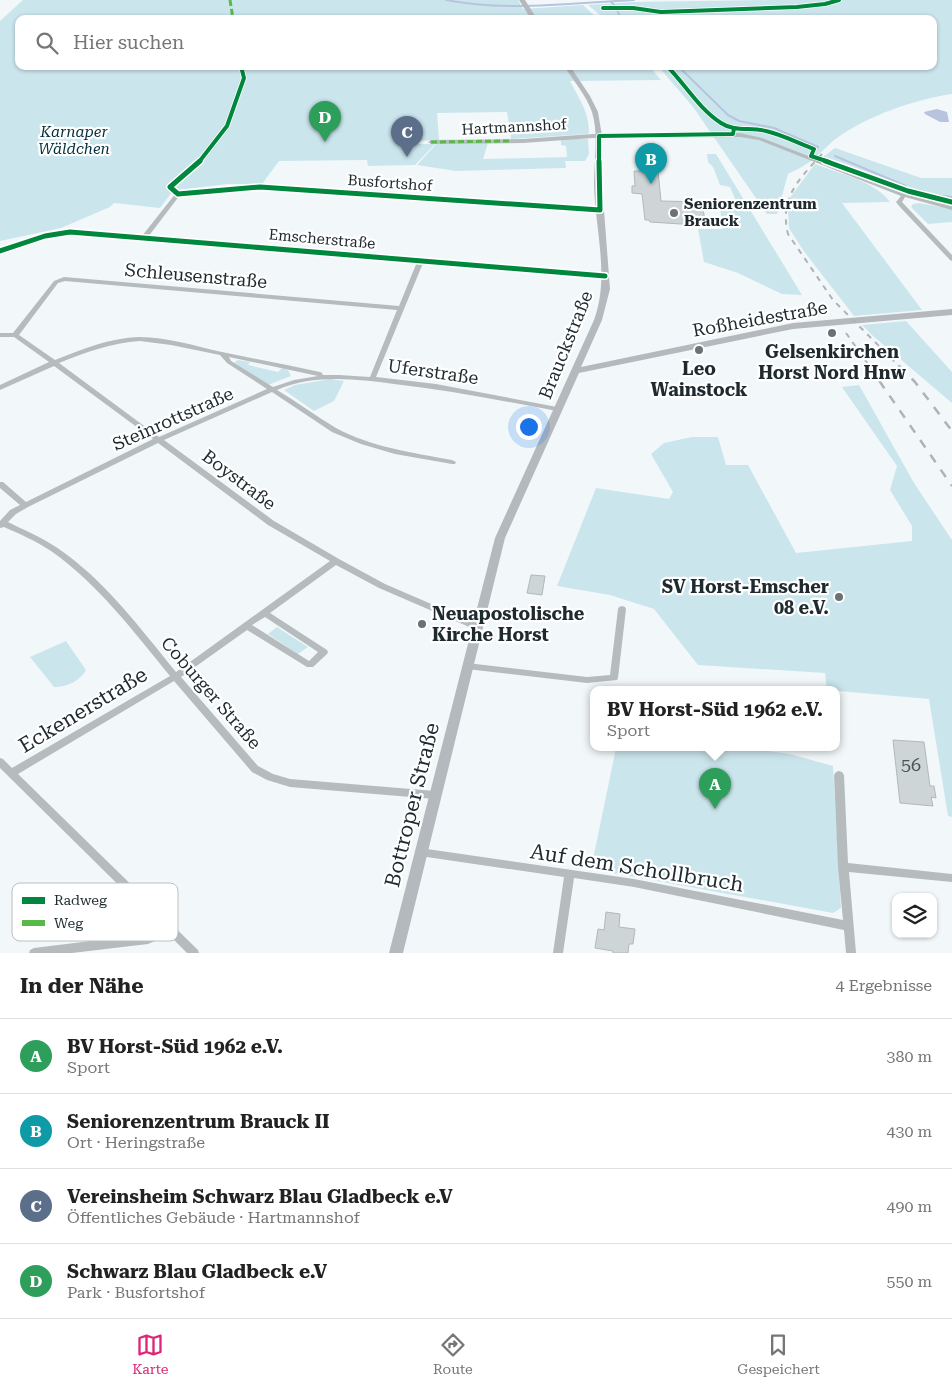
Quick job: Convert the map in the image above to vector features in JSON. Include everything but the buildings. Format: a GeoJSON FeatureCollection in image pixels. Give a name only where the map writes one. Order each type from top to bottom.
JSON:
{"type":"FeatureCollection","features":[{"type":"Feature","properties":{"kind":"main road"},"geometry":{"type":"LineString","coordinates":[[523,1],[531,15]]}},
{"type":"Feature","properties":{"kind":"main road","name":"Brauckstraße"},"geometry":{"type":"LineString","coordinates":[[498,543],[575,372],[606,296],[600,210],[599,136],[596,112],[588,96],[570,70]]}},
{"type":"Feature","properties":{"kind":"main road","name":"Roßheidestraße"},"geometry":{"type":"LineString","coordinates":[[575,372],[779,328],[952,312]]}},
{"type":"Feature","properties":{"kind":"main road","name":"Bottroper Straße"},"geometry":{"type":"LineString","coordinates":[[396,953],[498,543]]}},
{"type":"Feature","properties":{"kind":"street","name":"Hartmannshof"},"geometry":{"type":"LineString","coordinates":[[431,142],[523,141],[558,137],[599,136],[727,134],[747,136],[904,195],[952,208]]}},
{"type":"Feature","properties":{"kind":"street","name":"Busfortshof"},"geometry":{"type":"LineString","coordinates":[[144,238],[178,194],[234,188],[284,188],[600,210]]}},
{"type":"Feature","properties":{"kind":"street"},"geometry":{"type":"LineString","coordinates":[[904,195],[899,202],[952,259]]}},
{"type":"Feature","properties":{"kind":"street","name":"Emscherstraße"},"geometry":{"type":"LineString","coordinates":[[0,251],[62,232],[605,276]]}},
{"type":"Feature","properties":{"kind":"street","name":"Uferstraße"},"geometry":{"type":"LineString","coordinates":[[420,260],[372,379],[436,386],[557,409]]}},
{"type":"Feature","properties":{"kind":"street","name":"Schleusenstraße"},"geometry":{"type":"LineString","coordinates":[[15,335],[56,282],[64,279],[401,308]]}},
{"type":"Feature","properties":{"kind":"street"},"geometry":{"type":"LineString","coordinates":[[0,335],[15,335]]}},
{"type":"Feature","properties":{"kind":"street","name":"Boystraße"},"geometry":{"type":"LineString","coordinates":[[15,335],[160,439],[258,514],[336,562],[382,586],[477,627]]}},
{"type":"Feature","properties":{"kind":"street"},"geometry":{"type":"LineString","coordinates":[[0,388],[100,345],[138,339],[156,340],[330,376]]}},
{"type":"Feature","properties":{"kind":"street"},"geometry":{"type":"LineString","coordinates":[[222,354],[229,362],[335,430],[396,452],[452,462]]}},
{"type":"Feature","properties":{"kind":"street","name":"Steinrottstraße"},"geometry":{"type":"LineString","coordinates":[[1,525],[12,512],[24,505],[160,439],[272,390],[305,378],[330,376],[372,379]]}},
{"type":"Feature","properties":{"kind":"street"},"geometry":{"type":"LineString","coordinates":[[0,484],[24,505]]}},
{"type":"Feature","properties":{"kind":"street","name":"Coburger Straße"},"geometry":{"type":"LineString","coordinates":[[1,525],[18,528],[56,551],[83,572],[110,599],[255,769],[270,777],[290,783],[435,795]]}},
{"type":"Feature","properties":{"kind":"street","name":"Eckenerstraße"},"geometry":{"type":"LineString","coordinates":[[12,773],[175,676],[336,562]]}},
{"type":"Feature","properties":{"kind":"street"},"geometry":{"type":"LineString","coordinates":[[467,666],[587,680],[614,678],[622,608]]}},
{"type":"Feature","properties":{"kind":"street"},"geometry":{"type":"LineString","coordinates":[[247,626],[310,665],[324,652],[265,613]]}},
{"type":"Feature","properties":{"kind":"street"},"geometry":{"type":"LineString","coordinates":[[0,762],[123,883]]}},
{"type":"Feature","properties":{"kind":"street"},"geometry":{"type":"LineString","coordinates":[[839,775],[843,866],[851,953]]}},
{"type":"Feature","properties":{"kind":"street","name":"Auf dem Schollbruch"},"geometry":{"type":"LineString","coordinates":[[420,852],[634,883],[848,926]]}},
{"type":"Feature","properties":{"kind":"street"},"geometry":{"type":"LineString","coordinates":[[843,866],[952,878]]}},
{"type":"Feature","properties":{"kind":"street"},"geometry":{"type":"LineString","coordinates":[[558,953],[569,875]]}},
{"type":"Feature","properties":{"kind":"street"},"geometry":{"type":"LineString","coordinates":[[178,938],[194,953]]}},
{"type":"Feature","properties":{"kind":"street"},"geometry":{"type":"LineString","coordinates":[[34,953],[132,941]]}},
{"type":"Feature","properties":{"kind":"green space","name":"Karnaper Wäldchen"},"geometry":{"type":"Polygon","coordinates":[[[23,0],[518,0],[523,9],[583,5],[594,15],[15,15],[15,70],[652,70],[661,80],[570,81],[587,118],[589,133],[587,134],[511,139],[507,112],[437,113],[439,140],[414,141],[414,144],[435,144],[415,165],[368,166],[367,160],[279,161],[262,184],[228,184],[177,190],[173,191],[160,208],[114,203],[110,207],[61,228],[0,241],[0,21],[23,0]]]}},
{"type":"Feature","properties":{"kind":"green space"},"geometry":{"type":"Polygon","coordinates":[[[952,0],[952,94],[908,104],[877,116],[849,130],[812,160],[788,174],[777,214],[767,214],[693,107],[661,70],[937,70],[937,15],[600,15],[588,5],[632,2],[952,0]]]}},
{"type":"Feature","properties":{"kind":"green space"},"geometry":{"type":"Polygon","coordinates":[[[561,139],[588,139],[589,154],[585,161],[565,161],[566,168],[456,171],[417,165],[437,143],[488,143],[483,159],[567,157],[566,146],[561,145],[561,139]]]}},
{"type":"Feature","properties":{"kind":"green space"},"geometry":{"type":"Polygon","coordinates":[[[835,148],[921,178],[952,178],[952,201],[901,187],[822,158],[835,148]]]}},
{"type":"Feature","properties":{"kind":"green space"},"geometry":{"type":"Polygon","coordinates":[[[707,154],[716,154],[802,295],[782,294],[738,273],[704,262],[698,229],[723,229],[720,209],[738,206],[730,187],[720,185],[713,167],[708,162],[707,154]]]}},
{"type":"Feature","properties":{"kind":"green space"},"geometry":{"type":"Polygon","coordinates":[[[815,164],[866,183],[883,194],[890,202],[842,203],[922,310],[854,316],[803,250],[789,228],[789,199],[815,164]]]}},
{"type":"Feature","properties":{"kind":"green space"},"geometry":{"type":"Polygon","coordinates":[[[919,203],[952,209],[952,222],[928,224],[911,207],[913,204],[919,203]]]}},
{"type":"Feature","properties":{"kind":"green space"},"geometry":{"type":"Polygon","coordinates":[[[906,321],[952,372],[952,403],[862,325],[906,321]]]}},
{"type":"Feature","properties":{"kind":"green space"},"geometry":{"type":"Polygon","coordinates":[[[238,360],[250,362],[248,365],[278,372],[282,368],[288,370],[291,376],[268,385],[234,363],[238,360]]]}},
{"type":"Feature","properties":{"kind":"green space"},"geometry":{"type":"Polygon","coordinates":[[[330,379],[344,381],[334,401],[314,411],[284,390],[295,385],[330,379]]]}},
{"type":"Feature","properties":{"kind":"green space"},"geometry":{"type":"Polygon","coordinates":[[[859,385],[914,483],[952,540],[952,817],[948,816],[929,699],[840,691],[840,686],[827,686],[825,673],[698,665],[654,609],[610,595],[557,586],[596,488],[669,499],[673,492],[651,454],[664,443],[692,437],[718,437],[726,465],[748,465],[796,553],[912,541],[912,526],[890,490],[897,466],[842,387],[859,385]]]}},
{"type":"Feature","properties":{"kind":"green space"},"geometry":{"type":"Polygon","coordinates":[[[277,627],[308,647],[298,654],[268,634],[277,627]]]}},
{"type":"Feature","properties":{"kind":"green space"},"geometry":{"type":"Polygon","coordinates":[[[66,641],[86,670],[73,683],[54,687],[30,657],[66,641]]]}},
{"type":"Feature","properties":{"kind":"green space"},"geometry":{"type":"Polygon","coordinates":[[[615,751],[768,751],[790,754],[833,766],[841,908],[833,913],[591,869],[615,751]]]}},
{"type":"Feature","properties":{"kind":"shaded area"},"geometry":{"type":"Polygon","coordinates":[[[937,109],[947,112],[949,122],[940,122],[924,112],[937,109]]]}},
{"type":"Feature","properties":{"kind":"waterway"},"geometry":{"type":"LineString","coordinates":[[446,0],[470,4],[517,6],[634,0]]}},
{"type":"Feature","properties":{"kind":"waterway"},"geometry":{"type":"LineString","coordinates":[[611,2],[620,15]]}},
{"type":"Feature","properties":{"kind":"waterway"},"geometry":{"type":"LineString","coordinates":[[682,70],[728,115],[739,121],[774,128],[818,147]]}},
{"type":"Feature","properties":{"kind":"waterway"},"geometry":{"type":"LineString","coordinates":[[835,156],[906,186]]}},
{"type":"Feature","properties":{"kind":"waterway"},"geometry":{"type":"LineString","coordinates":[[918,190],[932,195],[952,197]]}},
{"type":"Feature","properties":{"kind":"railway"},"geometry":{"type":"LineString","coordinates":[[822,154],[799,181],[789,199],[786,210],[788,234],[833,300],[915,382],[952,431]]}},
{"type":"Feature","properties":{"kind":"railway"},"geometry":{"type":"LineString","coordinates":[[846,333],[870,367]]}},
{"type":"Feature","properties":{"kind":"railway"},"geometry":{"type":"LineString","coordinates":[[869,366],[952,486]]}},
{"type":"Feature","properties":{"kind":"marked path"},"geometry":{"type":"LineString","coordinates":[[230,0],[232,15]]}},
{"type":"Feature","properties":{"kind":"marked path"},"geometry":{"type":"LineString","coordinates":[[431,142],[509,141]]}},
{"type":"Feature","properties":{"kind":"cycle path"},"geometry":{"type":"LineString","coordinates":[[603,8],[633,8],[661,12],[797,7],[825,4],[839,0]]}},
{"type":"Feature","properties":{"kind":"cycle path"},"geometry":{"type":"LineString","coordinates":[[242,70],[244,78],[227,126],[196,166],[170,187],[178,194],[260,187],[600,210],[599,136],[733,134],[734,128]]}},
{"type":"Feature","properties":{"kind":"cycle path"},"geometry":{"type":"LineString","coordinates":[[671,70],[706,110],[726,126],[767,131],[779,135],[814,149],[811,156],[908,191],[952,202]]}},
{"type":"Feature","properties":{"kind":"cycle path"},"geometry":{"type":"LineString","coordinates":[[0,251],[45,236],[70,232],[605,276]]}},
{"type":"Feature","properties":{"kind":"place","name":"Schwarz Blau Gladbeck e.V"},"geometry":{"type":"Point","coordinates":[325,142]}},
{"type":"Feature","properties":{"kind":"place","name":"Vereinsheim Schwarz Blau Gladbeck e.V"},"geometry":{"type":"Point","coordinates":[407,157]}},
{"type":"Feature","properties":{"kind":"place","name":"Seniorenzentrum Brauck II"},"geometry":{"type":"Point","coordinates":[651,184]}},
{"type":"Feature","properties":{"kind":"place","name":"Seniorenzentrum Brauck"},"geometry":{"type":"Point","coordinates":[674,213]}},
{"type":"Feature","properties":{"kind":"place","name":"Gelsenkirchen Horst Nord Hnw"},"geometry":{"type":"Point","coordinates":[832,333]}},
{"type":"Feature","properties":{"kind":"place","name":"Leo Wainstock"},"geometry":{"type":"Point","coordinates":[699,350]}},
{"type":"Feature","properties":{"kind":"place","name":"SV Horst-Emscher 08 e.V."},"geometry":{"type":"Point","coordinates":[839,597]}},
{"type":"Feature","properties":{"kind":"place","name":"Neuapostolische Kirche Horst"},"geometry":{"type":"Point","coordinates":[422,624]}},
{"type":"Feature","properties":{"kind":"place","name":"BV Horst-Süd 1962 e.V."},"geometry":{"type":"Point","coordinates":[715,809]}}]}
